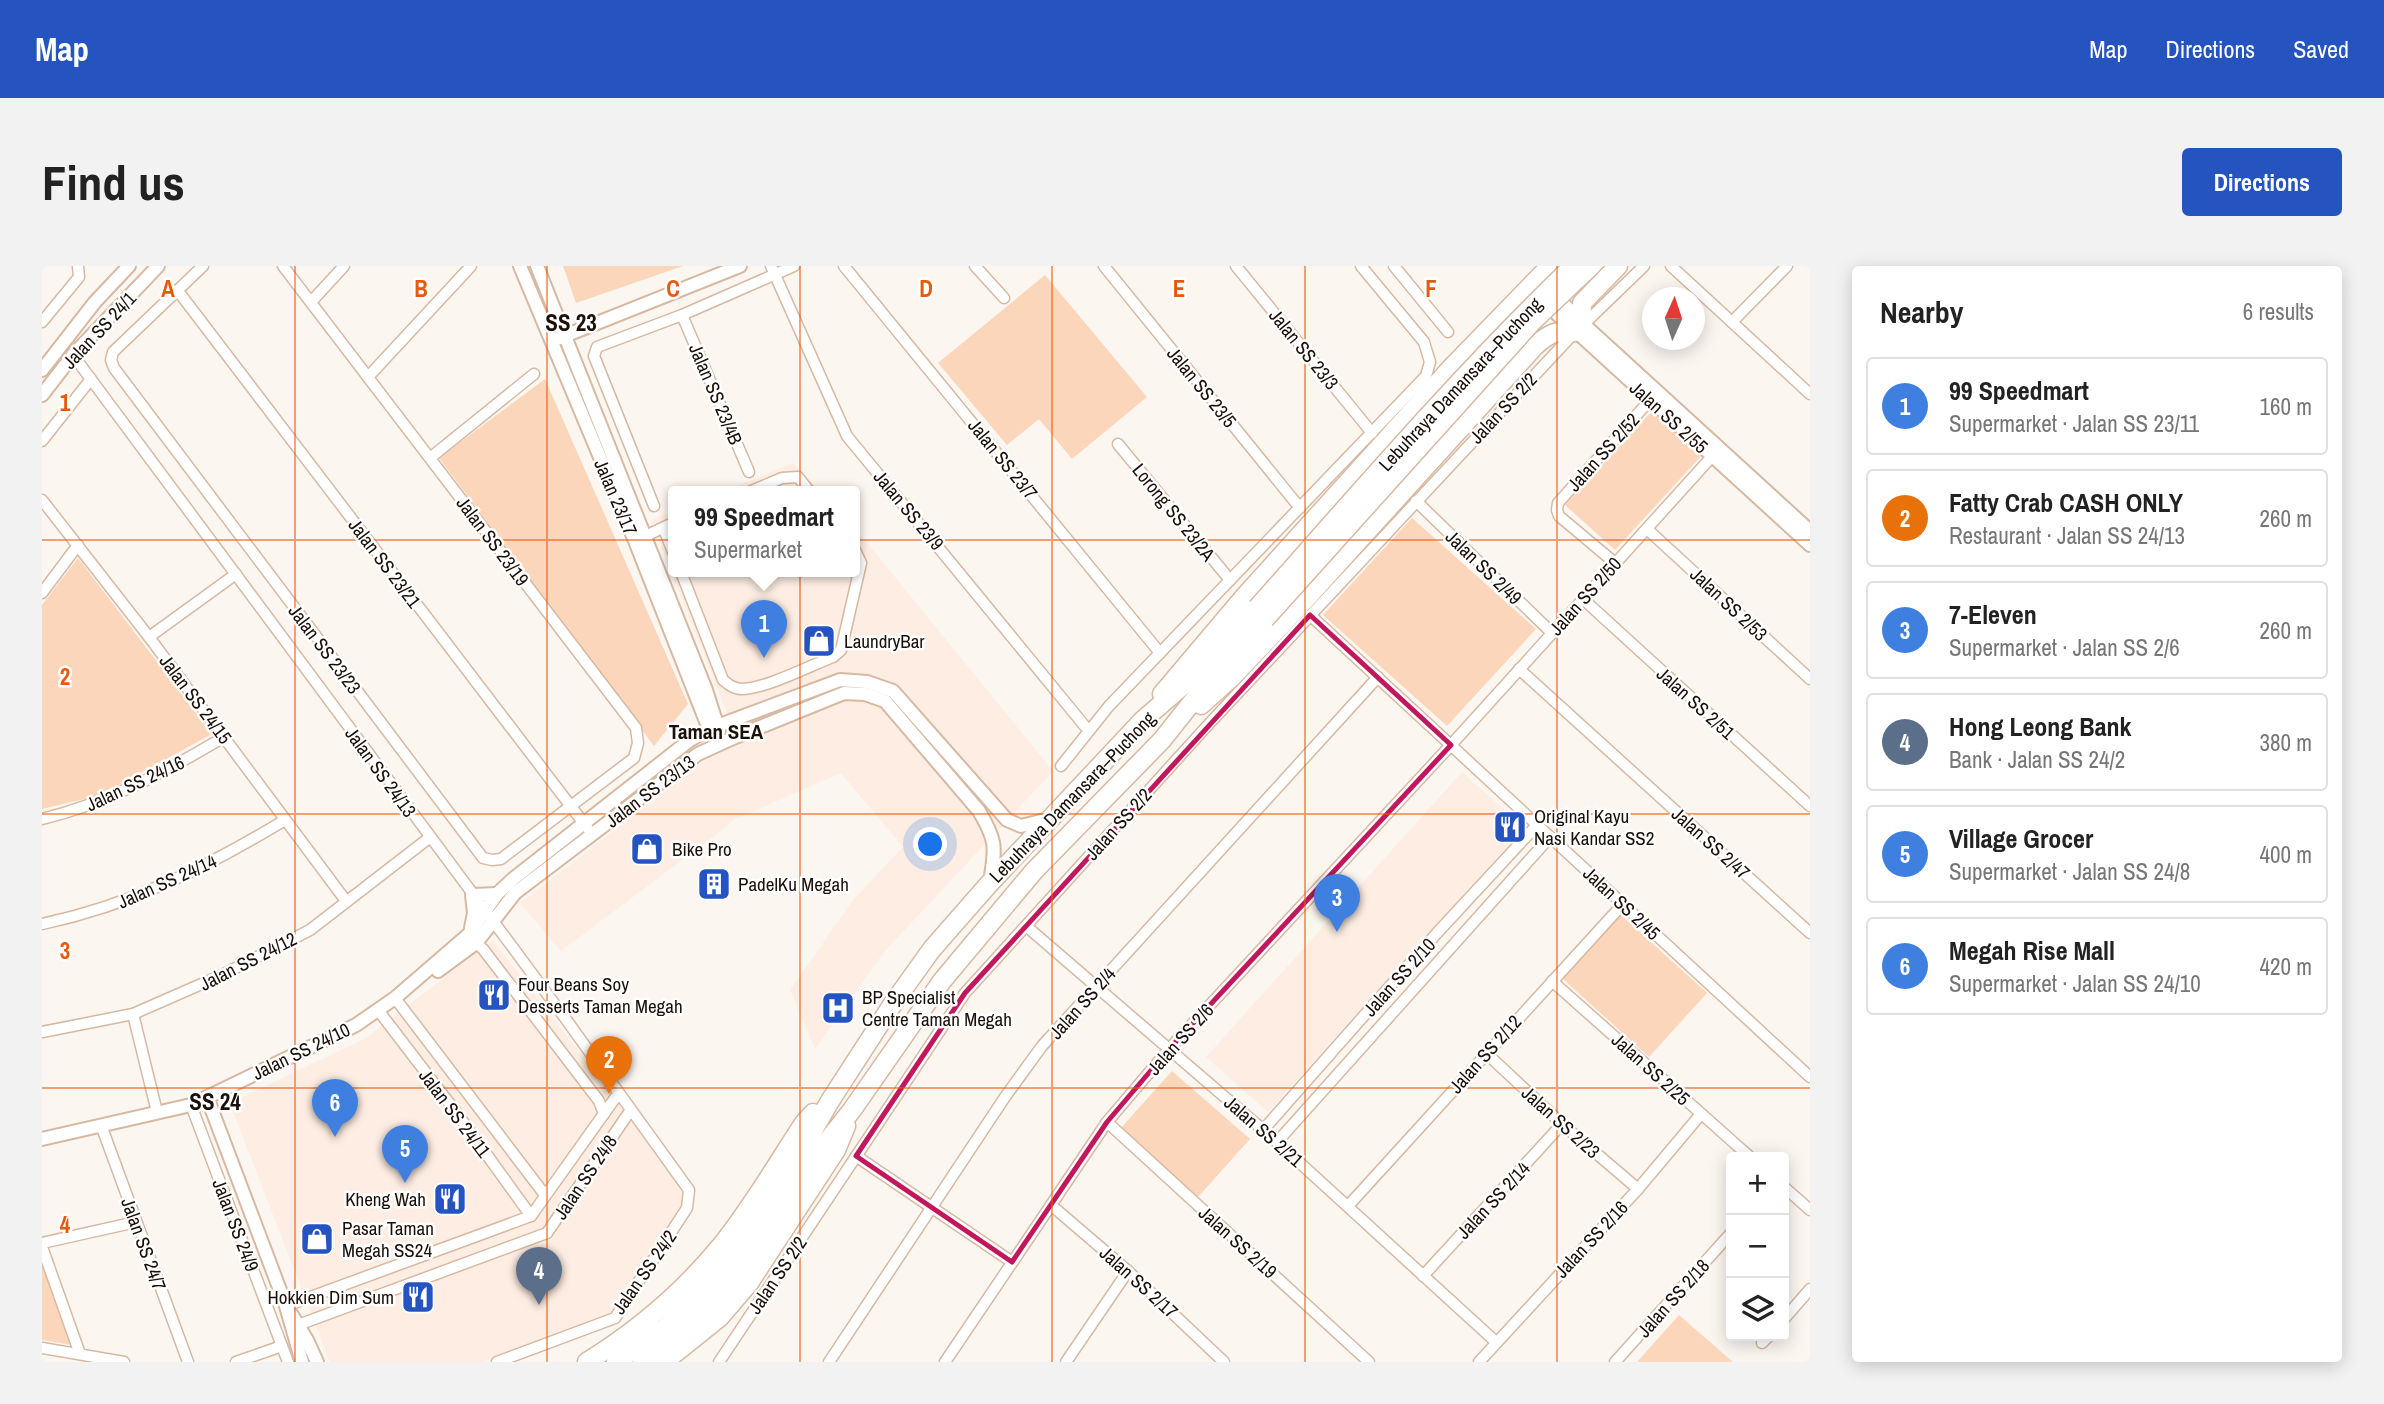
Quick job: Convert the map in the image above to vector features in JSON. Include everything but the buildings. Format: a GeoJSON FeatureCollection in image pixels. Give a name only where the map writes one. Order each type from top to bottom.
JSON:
{"type":"FeatureCollection","features":[{"type":"Feature","properties":{"kind":"highway"},"geometry":{"type":"LineString","coordinates":[[1559,266],[1564,282],[1570,286],[1583,289],[1596,286]]}},
{"type":"Feature","properties":{"kind":"highway","name":"Lebuhraya Damansara–Puchong"},"geometry":{"type":"LineString","coordinates":[[616,1362],[666,1327],[706,1287],[852,1110],[942,981],[1034,871],[1162,740],[1261,613],[1436,407],[1523,314],[1573,266]]}},
{"type":"Feature","properties":{"kind":"highway","name":"Lebuhraya Damansara–Puchong"},"geometry":{"type":"LineString","coordinates":[[642,1362],[672,1340],[717,1296],[755,1249],[830,1101],[932,949],[989,884],[1143,720],[1261,613],[1532,322],[1591,266]]}},
{"type":"Feature","properties":{"kind":"highway"},"geometry":{"type":"LineString","coordinates":[[1162,740],[1232,677],[1545,336],[1580,326],[1582,303],[1618,266]]}},
{"type":"Feature","properties":{"kind":"highway"},"geometry":{"type":"LineString","coordinates":[[1143,720],[1177,674],[1244,597],[1451,368],[1539,277]]}},
{"type":"Feature","properties":{"kind":"highway"},"geometry":{"type":"LineString","coordinates":[[1509,307],[1520,306],[1535,310],[1545,325],[1545,336]]}},
{"type":"Feature","properties":{"kind":"highway"},"geometry":{"type":"LineString","coordinates":[[587,1362],[618,1343],[692,1279],[722,1245],[804,1123],[830,1101]]}},
{"type":"Feature","properties":{"kind":"highway"},"geometry":{"type":"LineString","coordinates":[[664,1362],[720,1317],[749,1283],[836,1150],[852,1110]]}},
{"type":"Feature","properties":{"kind":"street"},"geometry":{"type":"LineString","coordinates":[[42,322],[79,277],[78,266]]}},
{"type":"Feature","properties":{"kind":"street","name":"Jalan SS 24/1"},"geometry":{"type":"LineString","coordinates":[[42,395],[73,355],[158,266]]}},
{"type":"Feature","properties":{"kind":"street"},"geometry":{"type":"LineString","coordinates":[[178,291],[203,266]]}},
{"type":"Feature","properties":{"kind":"street","name":"Jalan SS 23/19"},"geometry":{"type":"LineString","coordinates":[[284,266],[636,728],[638,743],[634,758],[570,806]]}},
{"type":"Feature","properties":{"kind":"street"},"geometry":{"type":"LineString","coordinates":[[311,302],[344,266]]}},
{"type":"Feature","properties":{"kind":"street"},"geometry":{"type":"LineString","coordinates":[[368,377],[471,266]]}},
{"type":"Feature","properties":{"kind":"street","name":"Jalan 23/17"},"geometry":{"type":"LineString","coordinates":[[520,266],[550,342],[640,539]]}},
{"type":"Feature","properties":{"kind":"street","name":"Jalan 23/17"},"geometry":{"type":"LineString","coordinates":[[537,266],[715,730]]}},
{"type":"Feature","properties":{"kind":"street"},"geometry":{"type":"LineString","coordinates":[[550,342],[740,266]]}},
{"type":"Feature","properties":{"kind":"street"},"geometry":{"type":"LineString","coordinates":[[654,506],[594,356],[597,347],[682,315],[773,271],[794,266]]}},
{"type":"Feature","properties":{"kind":"street","name":"Jalan SS 23/7"},"geometry":{"type":"LineString","coordinates":[[844,266],[1160,653]]}},
{"type":"Feature","properties":{"kind":"street"},"geometry":{"type":"LineString","coordinates":[[975,266],[1004,298]]}},
{"type":"Feature","properties":{"kind":"street","name":"Jalan SS 23/5"},"geometry":{"type":"LineString","coordinates":[[1104,266],[1300,508]]}},
{"type":"Feature","properties":{"kind":"street","name":"Jalan SS 23/3"},"geometry":{"type":"LineString","coordinates":[[1236,266],[1371,433]]}},
{"type":"Feature","properties":{"kind":"street"},"geometry":{"type":"LineString","coordinates":[[1061,766],[1088,730],[1160,653],[1426,376],[1430,362],[1424,342],[1361,266]]}},
{"type":"Feature","properties":{"kind":"street"},"geometry":{"type":"LineString","coordinates":[[1394,266],[1448,332]]}},
{"type":"Feature","properties":{"kind":"street","name":"Jalan SS 2/2"},"geometry":{"type":"LineString","coordinates":[[719,1362],[965,993],[1416,501],[1580,326],[1644,266]]}},
{"type":"Feature","properties":{"kind":"street"},"geometry":{"type":"LineString","coordinates":[[1671,266],[1810,394]]}},
{"type":"Feature","properties":{"kind":"street"},"geometry":{"type":"LineString","coordinates":[[1732,322],[1787,266]]}},
{"type":"Feature","properties":{"kind":"street"},"geometry":{"type":"LineString","coordinates":[[125,268],[138,288]]}},
{"type":"Feature","properties":{"kind":"street","name":"Jalan SS 24/1"},"geometry":{"type":"LineString","coordinates":[[42,370],[125,268]]}},
{"type":"Feature","properties":{"kind":"street","name":"Jalan SS 23/9"},"geometry":{"type":"LineString","coordinates":[[773,271],[847,436],[1088,730]]}},
{"type":"Feature","properties":{"kind":"street","name":"Jalan SS 2/55"},"geometry":{"type":"LineString","coordinates":[[1539,277],[1580,326],[1650,400],[1810,531]]}},
{"type":"Feature","properties":{"kind":"street","name":"Jalan SS 23/23"},"geometry":{"type":"LineString","coordinates":[[178,291],[113,352],[111,360],[114,368],[483,858],[501,859],[570,806]]}},
{"type":"Feature","properties":{"kind":"street","name":"Jalan SS 23/21"},"geometry":{"type":"LineString","coordinates":[[178,291],[588,829]]}},
{"type":"Feature","properties":{"kind":"street","name":"Jalan SS 23/4B"},"geometry":{"type":"LineString","coordinates":[[682,315],[749,472]]}},
{"type":"Feature","properties":{"kind":"street","name":"Jalan SS 2/55"},"geometry":{"type":"LineString","coordinates":[[1580,326],[1716,452],[1810,545]]}},
{"type":"Feature","properties":{"kind":"street","name":"Jalan SS 24/13"},"geometry":{"type":"LineString","coordinates":[[73,355],[689,1190]]}},
{"type":"Feature","properties":{"kind":"street"},"geometry":{"type":"LineString","coordinates":[[430,458],[534,374]]}},
{"type":"Feature","properties":{"kind":"street","name":"Jalan SS 24/1"},"geometry":{"type":"LineString","coordinates":[[42,441],[91,379]]}},
{"type":"Feature","properties":{"kind":"street","name":"Jalan SS 2/52"},"geometry":{"type":"LineString","coordinates":[[1615,564],[1559,516],[1558,503],[1650,400]]}},
{"type":"Feature","properties":{"kind":"street","name":"Lorong SS 23/2A"},"geometry":{"type":"LineString","coordinates":[[1118,444],[1230,580]]}},
{"type":"Feature","properties":{"kind":"street","name":"Jalan SS 2/50"},"geometry":{"type":"LineString","coordinates":[[1451,744],[1716,452]]}},
{"type":"Feature","properties":{"kind":"street"},"geometry":{"type":"LineString","coordinates":[[763,486],[782,478],[798,477],[805,486]]}},
{"type":"Feature","properties":{"kind":"street","name":"Jalan SS 24/15"},"geometry":{"type":"LineString","coordinates":[[42,500],[149,637],[346,901]]}},
{"type":"Feature","properties":{"kind":"street","name":"Jalan SS 2/49"},"geometry":{"type":"LineString","coordinates":[[1416,501],[1552,633]]}},
{"type":"Feature","properties":{"kind":"street"},"geometry":{"type":"LineString","coordinates":[[640,539],[668,526]]}},
{"type":"Feature","properties":{"kind":"street","name":"Jalan SS 2/53"},"geometry":{"type":"LineString","coordinates":[[1647,528],[1810,679]]}},
{"type":"Feature","properties":{"kind":"street"},"geometry":{"type":"LineString","coordinates":[[42,593],[78,545]]}},
{"type":"Feature","properties":{"kind":"street"},"geometry":{"type":"LineString","coordinates":[[149,637],[236,574]]}},
{"type":"Feature","properties":{"kind":"street"},"geometry":{"type":"LineString","coordinates":[[683,577],[723,680],[733,688],[743,689],[757,687],[833,657],[841,650],[858,577]]}},
{"type":"Feature","properties":{"kind":"street","name":"Jalan SS 2/51"},"geometry":{"type":"LineString","coordinates":[[1583,599],[1810,806]]}},
{"type":"Feature","properties":{"kind":"street","name":"Jalan SS 2/45"},"geometry":{"type":"LineString","coordinates":[[1310,615],[1810,1077]]}},
{"type":"Feature","properties":{"kind":"street","name":"Jalan SS 2/47"},"geometry":{"type":"LineString","coordinates":[[1519,669],[1810,933]]}},
{"type":"Feature","properties":{"kind":"street","name":"Jalan SS 2/4"},"geometry":{"type":"LineString","coordinates":[[829,1362],[1035,1056],[1378,677]]}},
{"type":"Feature","properties":{"kind":"street","name":"Jalan SS 23/13"},"geometry":{"type":"LineString","coordinates":[[489,917],[690,740],[741,717],[840,680],[867,682],[893,691],[1007,820],[1021,826],[1053,817]]}},
{"type":"Feature","properties":{"kind":"street","name":"Jalan SS 23/13"},"geometry":{"type":"LineString","coordinates":[[489,917],[497,894],[588,829],[709,749],[844,693],[865,694],[885,701],[979,811],[996,846],[989,884]]}},
{"type":"Feature","properties":{"kind":"street"},"geometry":{"type":"LineString","coordinates":[[690,740],[705,702],[741,717]]}},
{"type":"Feature","properties":{"kind":"street"},"geometry":{"type":"LineString","coordinates":[[709,749],[715,730],[733,738]]}},
{"type":"Feature","properties":{"kind":"street","name":"Jalan SS 24/16"},"geometry":{"type":"LineString","coordinates":[[42,819],[76,811],[110,798],[164,773],[224,737]]}},
{"type":"Feature","properties":{"kind":"street","name":"Jalan SS 2/6"},"geometry":{"type":"LineString","coordinates":[[945,1362],[1107,1122],[1170,1048],[1451,744]]}},
{"type":"Feature","properties":{"kind":"street","name":"Jalan SS 24/14"},"geometry":{"type":"LineString","coordinates":[[42,925],[106,909],[147,892],[230,853],[285,820]]}},
{"type":"Feature","properties":{"kind":"street","name":"Jalan SS 2/10"},"geometry":{"type":"LineString","coordinates":[[1263,1130],[1437,933],[1537,825]]}},
{"type":"Feature","properties":{"kind":"street","name":"Jalan SS 2/10"},"geometry":{"type":"LineString","coordinates":[[1277,1142],[1550,837]]}},
{"type":"Feature","properties":{"kind":"street","name":"Jalan SS 24/12"},"geometry":{"type":"LineString","coordinates":[[42,1032],[133,1014],[211,980],[310,930],[429,838]]}},
{"type":"Feature","properties":{"kind":"street"},"geometry":{"type":"LineString","coordinates":[[497,894],[472,895],[473,939],[599,1101],[604,1114],[618,1110],[630,1111]]}},
{"type":"Feature","properties":{"kind":"street","name":"Jalan SS 2/12"},"geometry":{"type":"LineString","coordinates":[[1348,1206],[1623,904]]}},
{"type":"Feature","properties":{"kind":"street","name":"Jalan SS 24/10"},"geometry":{"type":"LineString","coordinates":[[42,1139],[191,1105],[356,1025],[395,998],[419,975],[473,939],[489,917]]}},
{"type":"Feature","properties":{"kind":"street","name":"Jalan SS 2/21"},"geometry":{"type":"LineString","coordinates":[[1026,926],[1277,1142],[1496,1342]]}},
{"type":"Feature","properties":{"kind":"street","name":"Jalan SS 2/25"},"geometry":{"type":"LineString","coordinates":[[1552,981],[1744,1152]]}},
{"type":"Feature","properties":{"kind":"street"},"geometry":{"type":"LineString","coordinates":[[395,998],[545,1195]]}},
{"type":"Feature","properties":{"kind":"street","name":"Jalan SS 24/11"},"geometry":{"type":"LineString","coordinates":[[378,1010],[531,1216]]}},
{"type":"Feature","properties":{"kind":"street"},"geometry":{"type":"LineString","coordinates":[[133,1014],[158,1112]]}},
{"type":"Feature","properties":{"kind":"street","name":"Jalan SS 2/23"},"geometry":{"type":"LineString","coordinates":[[1486,1053],[1562,1124],[1638,1189]]}},
{"type":"Feature","properties":{"kind":"street","name":"Jalan SS 24/8"},"geometry":{"type":"LineString","coordinates":[[286,1306],[531,1216],[618,1094]]}},
{"type":"Feature","properties":{"kind":"street","name":"Jalan SS 24/9"},"geometry":{"type":"LineString","coordinates":[[207,1097],[286,1306],[302,1362]]}},
{"type":"Feature","properties":{"kind":"street","name":"Jalan SS 24/9"},"geometry":{"type":"LineString","coordinates":[[191,1105],[288,1362]]}},
{"type":"Feature","properties":{"kind":"street","name":"Jalan SS 24/8"},"geometry":{"type":"LineString","coordinates":[[298,1325],[547,1233],[630,1111]]}},
{"type":"Feature","properties":{"kind":"street","name":"Jalan SS 2/16"},"geometry":{"type":"LineString","coordinates":[[1479,1362],[1638,1189],[1701,1114]]}},
{"type":"Feature","properties":{"kind":"street","name":"Jalan SS 2/19"},"geometry":{"type":"LineString","coordinates":[[1107,1122],[1369,1362]]}},
{"type":"Feature","properties":{"kind":"street","name":"Jalan SS 2/14"},"geometry":{"type":"LineString","coordinates":[[1423,1276],[1562,1124]]}},
{"type":"Feature","properties":{"kind":"street","name":"Jalan SS 24/7"},"geometry":{"type":"LineString","coordinates":[[101,1125],[188,1362]]}},
{"type":"Feature","properties":{"kind":"street"},"geometry":{"type":"LineString","coordinates":[[856,1156],[1012,1262]]}},
{"type":"Feature","properties":{"kind":"street","name":"Jalan SS 24/2"},"geometry":{"type":"LineString","coordinates":[[497,1362],[615,1318],[687,1208],[689,1190]]}},
{"type":"Feature","properties":{"kind":"street"},"geometry":{"type":"LineString","coordinates":[[1789,1191],[1810,1210]]}},
{"type":"Feature","properties":{"kind":"street","name":"Jalan SS 2/17"},"geometry":{"type":"LineString","coordinates":[[1051,1205],[1128,1271],[1224,1362]]}},
{"type":"Feature","properties":{"kind":"street"},"geometry":{"type":"LineString","coordinates":[[80,1354],[42,1245],[136,1222]]}},
{"type":"Feature","properties":{"kind":"street","name":"Jalan SS 2/18"},"geometry":{"type":"LineString","coordinates":[[1615,1362],[1726,1239]]}},
{"type":"Feature","properties":{"kind":"street"},"geometry":{"type":"LineString","coordinates":[[1066,1362],[1128,1271]]}},
{"type":"Feature","properties":{"kind":"street"},"geometry":{"type":"LineString","coordinates":[[1789,1313],[1810,1289]]}},
{"type":"Feature","properties":{"kind":"street","name":"Jalan SS 24/9"},"geometry":{"type":"LineString","coordinates":[[286,1306],[317,1362]]}},
{"type":"Feature","properties":{"kind":"street"},"geometry":{"type":"LineString","coordinates":[[236,1362],[282,1346]]}},
{"type":"Feature","properties":{"kind":"street"},"geometry":{"type":"LineString","coordinates":[[42,1348],[124,1362]]}},
{"type":"Feature","properties":{"kind":"highlighted area"},"geometry":{"type":"Polygon","coordinates":[[[1310,615],[1451,745],[1170,1048],[1107,1122],[1012,1262],[856,1156],[965,993],[1310,615]]]}},
{"type":"Feature","properties":{"kind":"shaded area"},"geometry":{"type":"Polygon","coordinates":[[[563,266],[683,266],[576,303],[563,266]]]}},
{"type":"Feature","properties":{"kind":"shaded area"},"geometry":{"type":"Polygon","coordinates":[[[1045,275],[1147,397],[1072,459],[1039,419],[1007,445],[938,363],[1045,275]]]}},
{"type":"Feature","properties":{"kind":"shaded area"},"geometry":{"type":"Polygon","coordinates":[[[545,379],[688,704],[654,746],[439,458],[545,379]]]}},
{"type":"Feature","properties":{"kind":"shaded area"},"geometry":{"type":"Polygon","coordinates":[[[1653,410],[1702,455],[1615,550],[1565,505],[1653,410]]]}},
{"type":"Feature","properties":{"kind":"shaded area"},"geometry":{"type":"Polygon","coordinates":[[[793,463],[815,486],[737,486],[793,463]]]}},
{"type":"Feature","properties":{"kind":"shaded area"},"geometry":{"type":"Polygon","coordinates":[[[668,513],[668,563],[651,520],[668,513]]]}},
{"type":"Feature","properties":{"kind":"shaded area"},"geometry":{"type":"Polygon","coordinates":[[[1412,518],[1536,629],[1447,726],[1323,615],[1412,518]]]}},
{"type":"Feature","properties":{"kind":"shaded area"},"geometry":{"type":"Polygon","coordinates":[[[860,534],[1053,771],[884,952],[815,1049],[790,990],[854,899],[903,847],[841,773],[733,820],[561,951],[520,903],[703,762],[739,744],[673,577],[860,577],[860,534]]]}},
{"type":"Feature","properties":{"kind":"shaded area"},"geometry":{"type":"Polygon","coordinates":[[[78,558],[212,734],[101,795],[42,809],[42,605],[78,558]]]}},
{"type":"Feature","properties":{"kind":"shaded area"},"geometry":{"type":"Polygon","coordinates":[[[1462,772],[1524,827],[1268,1112],[1206,1057],[1462,772]]]}},
{"type":"Feature","properties":{"kind":"shaded area"},"geometry":{"type":"Polygon","coordinates":[[[1621,915],[1707,993],[1649,1057],[1563,979],[1621,915]]]}},
{"type":"Feature","properties":{"kind":"shaded area"},"geometry":{"type":"Polygon","coordinates":[[[493,940],[684,1189],[685,1198],[613,1314],[483,1362],[330,1362],[232,1109],[238,1099],[366,1038],[493,940]]]}},
{"type":"Feature","properties":{"kind":"shaded area"},"geometry":{"type":"Polygon","coordinates":[[[1172,1071],[1250,1139],[1198,1197],[1120,1129],[1172,1071]]]}},
{"type":"Feature","properties":{"kind":"shaded area"},"geometry":{"type":"Polygon","coordinates":[[[42,1262],[72,1345],[42,1340],[42,1262]]]}},
{"type":"Feature","properties":{"kind":"shaded area"},"geometry":{"type":"Polygon","coordinates":[[[1679,1315],[1733,1362],[1637,1362],[1679,1315]]]}},
{"type":"Feature","properties":{"kind":"place","name":"LaundryBar"},"geometry":{"type":"Point","coordinates":[819,641]}},
{"type":"Feature","properties":{"kind":"place","name":"99 Speedmart"},"geometry":{"type":"Point","coordinates":[764,658]}},
{"type":"Feature","properties":{"kind":"place","name":"Original Kayu Nasi Kandar SS2"},"geometry":{"type":"Point","coordinates":[1510,827]}},
{"type":"Feature","properties":{"kind":"place","name":"Bike Pro"},"geometry":{"type":"Point","coordinates":[647,849]}},
{"type":"Feature","properties":{"kind":"place","name":"PadelKu Megah"},"geometry":{"type":"Point","coordinates":[714,884]}},
{"type":"Feature","properties":{"kind":"place","name":"7-Eleven"},"geometry":{"type":"Point","coordinates":[1337,932]}},
{"type":"Feature","properties":{"kind":"place","name":"Four Beans Soy Desserts Taman Megah"},"geometry":{"type":"Point","coordinates":[494,995]}},
{"type":"Feature","properties":{"kind":"place","name":"BP Specialist Centre Taman Megah"},"geometry":{"type":"Point","coordinates":[838,1008]}},
{"type":"Feature","properties":{"kind":"place","name":"Fatty Crab CASH ONLY"},"geometry":{"type":"Point","coordinates":[609,1094]}},
{"type":"Feature","properties":{"kind":"place","name":"Megah Rise Mall"},"geometry":{"type":"Point","coordinates":[335,1137]}},
{"type":"Feature","properties":{"kind":"place","name":"Village Grocer"},"geometry":{"type":"Point","coordinates":[405,1183]}},
{"type":"Feature","properties":{"kind":"place","name":"Kheng Wah"},"geometry":{"type":"Point","coordinates":[450,1199]}},
{"type":"Feature","properties":{"kind":"place","name":"Pasar Taman Megah SS24"},"geometry":{"type":"Point","coordinates":[317,1239]}},
{"type":"Feature","properties":{"kind":"place","name":"Hokkien Dim Sum"},"geometry":{"type":"Point","coordinates":[418,1297]}},
{"type":"Feature","properties":{"kind":"place","name":"Hong Leong Bank"},"geometry":{"type":"Point","coordinates":[539,1305]}},
{"type":"Feature","properties":{"kind":"district","name":"SS 23"},"geometry":{"type":"Point","coordinates":[571,322]}},
{"type":"Feature","properties":{"kind":"district","name":"Taman SEA"},"geometry":{"type":"Point","coordinates":[716,731]}},
{"type":"Feature","properties":{"kind":"district","name":"SS 24"},"geometry":{"type":"Point","coordinates":[215,1101]}}]}
